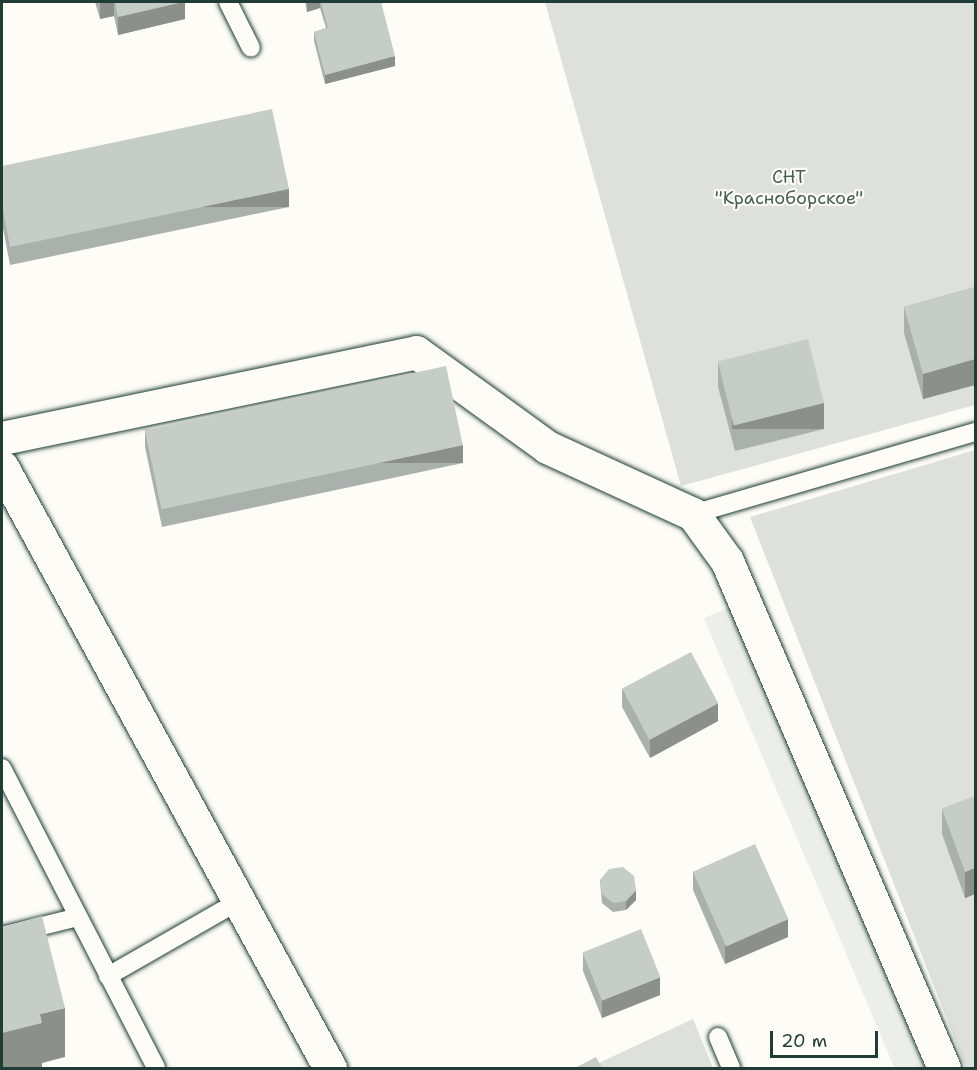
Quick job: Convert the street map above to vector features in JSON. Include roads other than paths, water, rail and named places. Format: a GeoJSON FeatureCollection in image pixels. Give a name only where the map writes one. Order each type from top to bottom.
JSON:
{"type":"FeatureCollection","features":[{"type":"Feature","properties":{"kind":"street"},"geometry":{"type":"LineString","coordinates":[[2,438],[416,352],[547,447],[693,514],[727,561],[944,1068]]}},
{"type":"Feature","properties":{"kind":"street"},"geometry":{"type":"LineString","coordinates":[[2,467],[330,1068]]}},
{"type":"Feature","properties":{"kind":"lane"},"geometry":{"type":"LineString","coordinates":[[228,2],[251,48]]}},
{"type":"Feature","properties":{"kind":"lane"},"geometry":{"type":"LineString","coordinates":[[693,514],[975,432]]}},
{"type":"Feature","properties":{"kind":"lane"},"geometry":{"type":"LineString","coordinates":[[2,768],[156,1068]]}},
{"type":"Feature","properties":{"kind":"lane"},"geometry":{"type":"LineString","coordinates":[[108,976],[239,901]]}},
{"type":"Feature","properties":{"kind":"lane"},"geometry":{"type":"LineString","coordinates":[[2,936],[78,917]]}},
{"type":"Feature","properties":{"kind":"lane"},"geometry":{"type":"LineString","coordinates":[[718,1037],[731,1068]]}},
{"type":"Feature","properties":{"kind":"park label","name":"СНТ \"Красноборское\""},"geometry":{"type":"Point","coordinates":[789,188]}}]}
